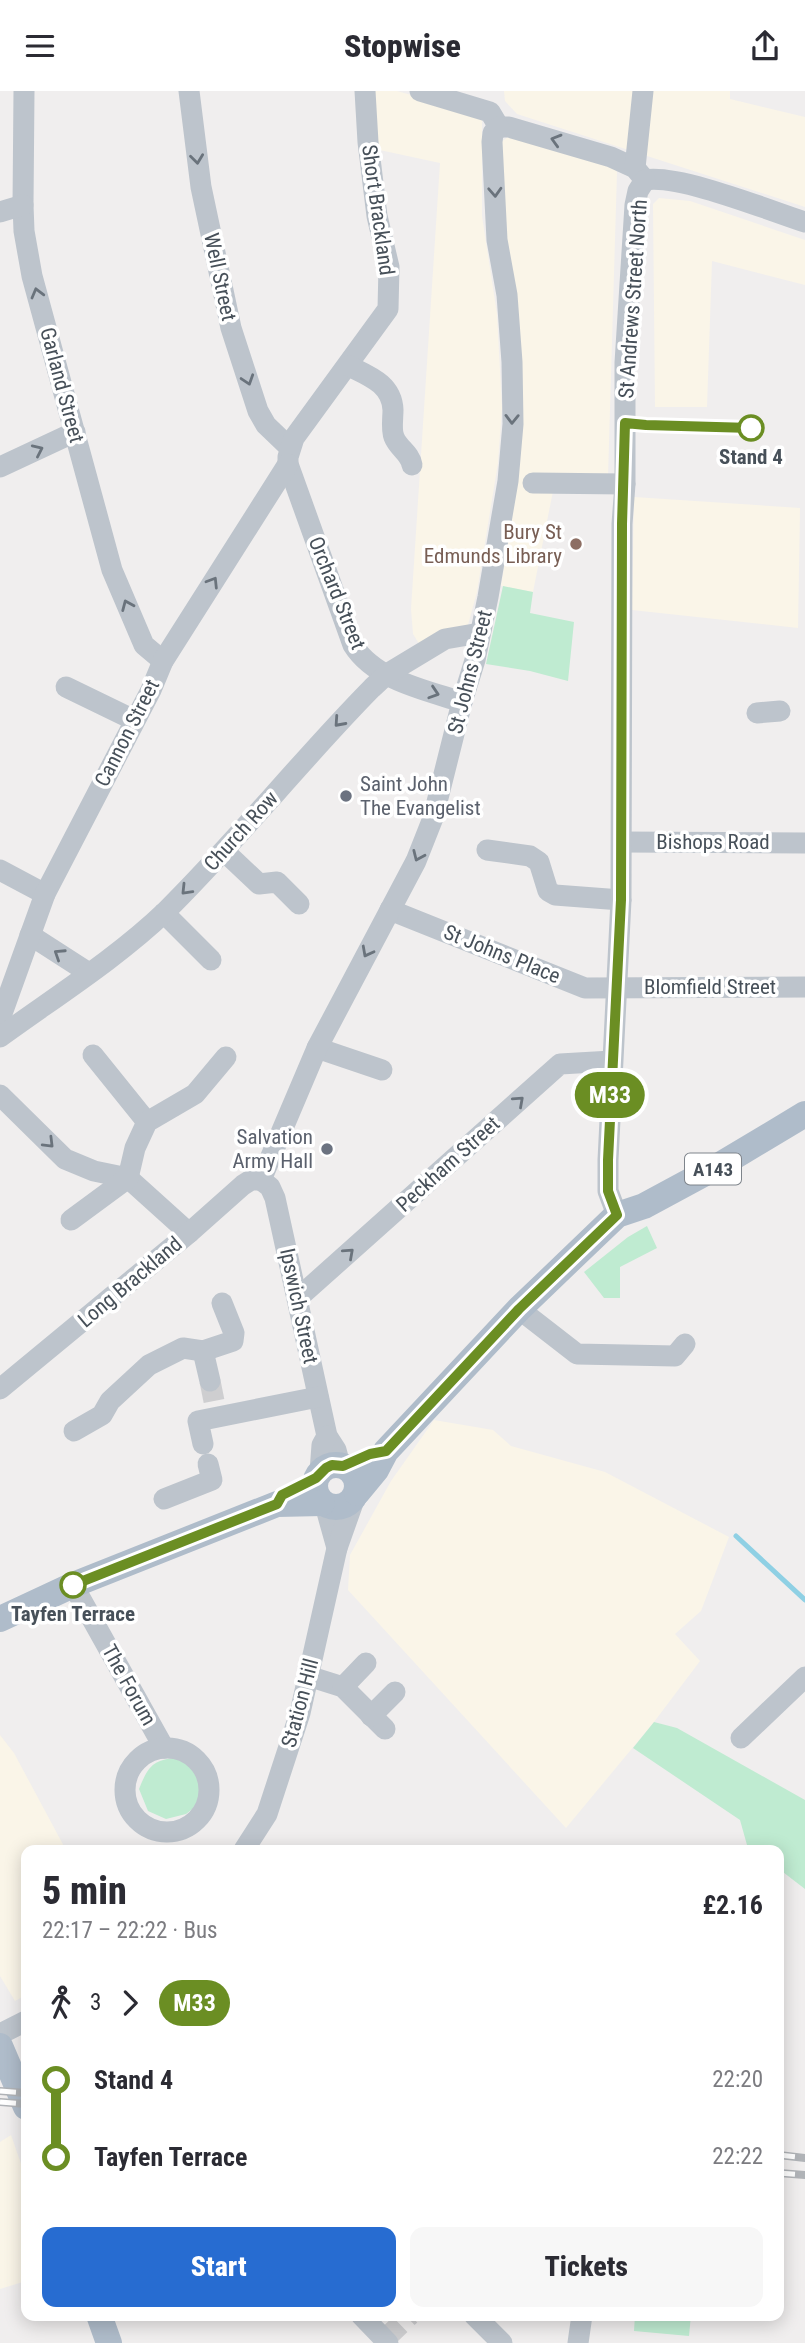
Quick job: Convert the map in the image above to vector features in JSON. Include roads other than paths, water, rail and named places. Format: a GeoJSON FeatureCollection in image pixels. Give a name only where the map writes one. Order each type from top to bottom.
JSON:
{"type":"FeatureCollection","features":[{"type":"Feature","properties":{"kind":"main road","name":"A143"},"geometry":{"type":"LineString","coordinates":[[355,1496],[382,1462],[386,1451],[519,1309],[617,1215],[644,1206],[720,1165],[805,1114]]}},
{"type":"Feature","properties":{"kind":"main road","name":"A143"},"geometry":{"type":"LineString","coordinates":[[4,1616],[73,1585],[277,1504],[282,1495],[328,1482],[370,1454],[386,1451]]}},
{"type":"Feature","properties":{"kind":"main road"},"geometry":{"type":"LineString","coordinates":[[328,1482],[347,1468],[357,1479],[355,1496]]}},
{"type":"Feature","properties":{"kind":"main road"},"geometry":{"type":"LineString","coordinates":[[0,2046],[21,2095]]}},
{"type":"Feature","properties":{"kind":"main road"},"geometry":{"type":"LineString","coordinates":[[101,2321],[109,2343]]}},
{"type":"Feature","properties":{"kind":"street","name":"Garland Street"},"geometry":{"type":"LineString","coordinates":[[24,91],[24,230],[32,276],[112,570],[144,645],[163,661]]}},
{"type":"Feature","properties":{"kind":"street","name":"Well Street"},"geometry":{"type":"LineString","coordinates":[[189,91],[201,187],[228,316],[258,411],[289,456]]}},
{"type":"Feature","properties":{"kind":"street","name":"Short Brackland"},"geometry":{"type":"LineString","coordinates":[[289,456],[294,438],[388,310],[388,267],[377,216],[365,91]]}},
{"type":"Feature","properties":{"kind":"street"},"geometry":{"type":"LineString","coordinates":[[419,91],[493,110],[509,127],[592,151],[640,174],[677,182],[805,222]]}},
{"type":"Feature","properties":{"kind":"street","name":"St Andrews Street North"},"geometry":{"type":"LineString","coordinates":[[617,1215],[608,1191],[621,900],[625,363],[635,205],[640,174],[643,91]]}},
{"type":"Feature","properties":{"kind":"street","name":"St Johns Street"},"geometry":{"type":"LineString","coordinates":[[261,1181],[317,1048],[415,861],[433,818],[475,660],[493,574],[519,481],[513,424],[507,295],[497,240],[493,110]]}},
{"type":"Feature","properties":{"kind":"street"},"geometry":{"type":"LineString","coordinates":[[0,212],[23,205]]}},
{"type":"Feature","properties":{"kind":"street"},"geometry":{"type":"LineString","coordinates":[[349,366],[374,378],[398,400],[384,435],[398,444],[411,458],[412,465]]}},
{"type":"Feature","properties":{"kind":"street"},"geometry":{"type":"LineString","coordinates":[[0,467],[75,432]]}},
{"type":"Feature","properties":{"kind":"street","name":"Cannon Street"},"geometry":{"type":"LineString","coordinates":[[0,1019],[45,894],[151,690],[163,661],[289,456]]}},
{"type":"Feature","properties":{"kind":"street","name":"Orchard Street"},"geometry":{"type":"LineString","coordinates":[[289,456],[353,645],[359,655],[387,674],[415,687],[462,702]]}},
{"type":"Feature","properties":{"kind":"street"},"geometry":{"type":"LineString","coordinates":[[519,481],[625,484]]}},
{"type":"Feature","properties":{"kind":"street","name":"Church Row"},"geometry":{"type":"LineString","coordinates":[[0,1037],[89,973],[164,913],[224,851],[341,720],[387,674],[445,639],[480,633]]}},
{"type":"Feature","properties":{"kind":"street"},"geometry":{"type":"LineString","coordinates":[[66,687],[134,720]]}},
{"type":"Feature","properties":{"kind":"street"},"geometry":{"type":"LineString","coordinates":[[757,713],[780,711]]}},
{"type":"Feature","properties":{"kind":"street","name":"Bishops Road"},"geometry":{"type":"LineString","coordinates":[[622,842],[805,843]]}},
{"type":"Feature","properties":{"kind":"street"},"geometry":{"type":"LineString","coordinates":[[224,851],[259,884],[276,882],[299,904]]}},
{"type":"Feature","properties":{"kind":"street"},"geometry":{"type":"LineString","coordinates":[[487,851],[530,856],[539,862],[548,891],[555,895],[621,900]]}},
{"type":"Feature","properties":{"kind":"street"},"geometry":{"type":"LineString","coordinates":[[0,870],[45,894]]}},
{"type":"Feature","properties":{"kind":"street","name":"St Johns Place"},"geometry":{"type":"LineString","coordinates":[[390,910],[585,988],[615,988]]}},
{"type":"Feature","properties":{"kind":"street"},"geometry":{"type":"LineString","coordinates":[[164,913],[211,960]]}},
{"type":"Feature","properties":{"kind":"street"},"geometry":{"type":"LineString","coordinates":[[30,935],[89,973]]}},
{"type":"Feature","properties":{"kind":"street","name":"Blomfield Street"},"geometry":{"type":"LineString","coordinates":[[615,988],[805,987]]}},
{"type":"Feature","properties":{"kind":"street"},"geometry":{"type":"LineString","coordinates":[[317,1048],[385,1063],[375,1090]]}},
{"type":"Feature","properties":{"kind":"street"},"geometry":{"type":"LineString","coordinates":[[93,1055],[148,1122]]}},
{"type":"Feature","properties":{"kind":"street"},"geometry":{"type":"LineString","coordinates":[[71,1220],[128,1178],[135,1148],[148,1122],[195,1094],[226,1057]]}},
{"type":"Feature","properties":{"kind":"street","name":"Peckham Street"},"geometry":{"type":"LineString","coordinates":[[298,1298],[560,1064],[612,1061]]}},
{"type":"Feature","properties":{"kind":"street"},"geometry":{"type":"LineString","coordinates":[[0,1095],[65,1159],[94,1171],[128,1178],[189,1233]]}},
{"type":"Feature","properties":{"kind":"street","name":"Long Brackland"},"geometry":{"type":"LineString","coordinates":[[0,1389],[243,1185],[251,1180],[261,1181]]}},
{"type":"Feature","properties":{"kind":"street","name":"Ipswich Street"},"geometry":{"type":"LineString","coordinates":[[261,1181],[270,1187],[275,1198],[298,1298],[327,1436],[322,1445],[328,1482]]}},
{"type":"Feature","properties":{"kind":"street"},"geometry":{"type":"LineString","coordinates":[[74,1430],[102,1415],[110,1401],[149,1365],[183,1348],[203,1352],[233,1341],[234,1333],[222,1303]]}},
{"type":"Feature","properties":{"kind":"street"},"geometry":{"type":"LineString","coordinates":[[519,1309],[576,1354],[675,1356],[685,1344]]}},
{"type":"Feature","properties":{"kind":"street"},"geometry":{"type":"LineString","coordinates":[[203,1352],[214,1400]]}},
{"type":"Feature","properties":{"kind":"street"},"geometry":{"type":"LineString","coordinates":[[214,1400],[318,1397]]}},
{"type":"Feature","properties":{"kind":"street"},"geometry":{"type":"LineString","coordinates":[[164,1499],[212,1480],[198,1421],[214,1400]]}},
{"type":"Feature","properties":{"kind":"street","name":"Station Hill"},"geometry":{"type":"LineString","coordinates":[[328,1482],[337,1548]]}},
{"type":"Feature","properties":{"kind":"street","name":"Station Hill"},"geometry":{"type":"LineString","coordinates":[[252,1845],[267,1814],[300,1713],[337,1548],[355,1496]]}},
{"type":"Feature","properties":{"kind":"street","name":"The Forum"},"geometry":{"type":"LineString","coordinates":[[73,1585],[164,1748]]}},
{"type":"Feature","properties":{"kind":"street"},"geometry":{"type":"LineString","coordinates":[[343,1687],[366,1663]]}},
{"type":"Feature","properties":{"kind":"street"},"geometry":{"type":"LineString","coordinates":[[309,1676],[343,1687],[378,1722],[395,1692]]}},
{"type":"Feature","properties":{"kind":"street"},"geometry":{"type":"LineString","coordinates":[[741,1738],[805,1677]]}},
{"type":"Feature","properties":{"kind":"street","name":"The Forum"},"geometry":{"type":"LineString","coordinates":[[164,1748],[179,1749],[201,1765],[209,1785],[205,1809],[197,1821],[157,1841],[130,1812],[125,1798],[125,1786],[134,1763],[146,1753],[164,1748]]}},
{"type":"Feature","properties":{"kind":"street"},"geometry":{"type":"LineString","coordinates":[[0,2034],[21,2024]]}},
{"type":"Feature","properties":{"kind":"street"},"geometry":{"type":"LineString","coordinates":[[367,2321],[388,2343]]}},
{"type":"Feature","properties":{"kind":"street"},"geometry":{"type":"LineString","coordinates":[[480,2321],[502,2343]]}},
{"type":"Feature","properties":{"kind":"street"},"geometry":{"type":"LineString","coordinates":[[579,2343],[581,2321]]}},
{"type":"Feature","properties":{"kind":"waterway"},"geometry":{"type":"LineString","coordinates":[[736,1536],[805,1600]]}},
{"type":"Feature","properties":{"kind":"tunnel"},"geometry":{"type":"LineString","coordinates":[[210,1381],[214,1401]]}},
{"type":"Feature","properties":{"kind":"tunnel"},"geometry":{"type":"LineString","coordinates":[[385,2339],[404,2321]]}},
{"type":"Feature","properties":{"kind":"railway"},"geometry":{"type":"LineString","coordinates":[[0,2091],[21,2093]]}},
{"type":"Feature","properties":{"kind":"railway"},"geometry":{"type":"LineString","coordinates":[[0,2102],[21,2104]]}},
{"type":"Feature","properties":{"kind":"railway"},"geometry":{"type":"LineString","coordinates":[[784,2156],[805,2158]]}},
{"type":"Feature","properties":{"kind":"railway"},"geometry":{"type":"LineString","coordinates":[[784,2173],[805,2175]]}},
{"type":"Feature","properties":{"kind":"place","name":"Stand 4"},"geometry":{"type":"Point","coordinates":[751,428]}},
{"type":"Feature","properties":{"kind":"place","name":"Bury St Edmunds Library"},"geometry":{"type":"Point","coordinates":[576,544]}},
{"type":"Feature","properties":{"kind":"place","name":"Saint John The Evangelist"},"geometry":{"type":"Point","coordinates":[346,796]}},
{"type":"Feature","properties":{"kind":"place","name":"Salvation Army Hall"},"geometry":{"type":"Point","coordinates":[327,1149]}},
{"type":"Feature","properties":{"kind":"place","name":"Tayfen Terrace"},"geometry":{"type":"Point","coordinates":[73,1585]}}]}
